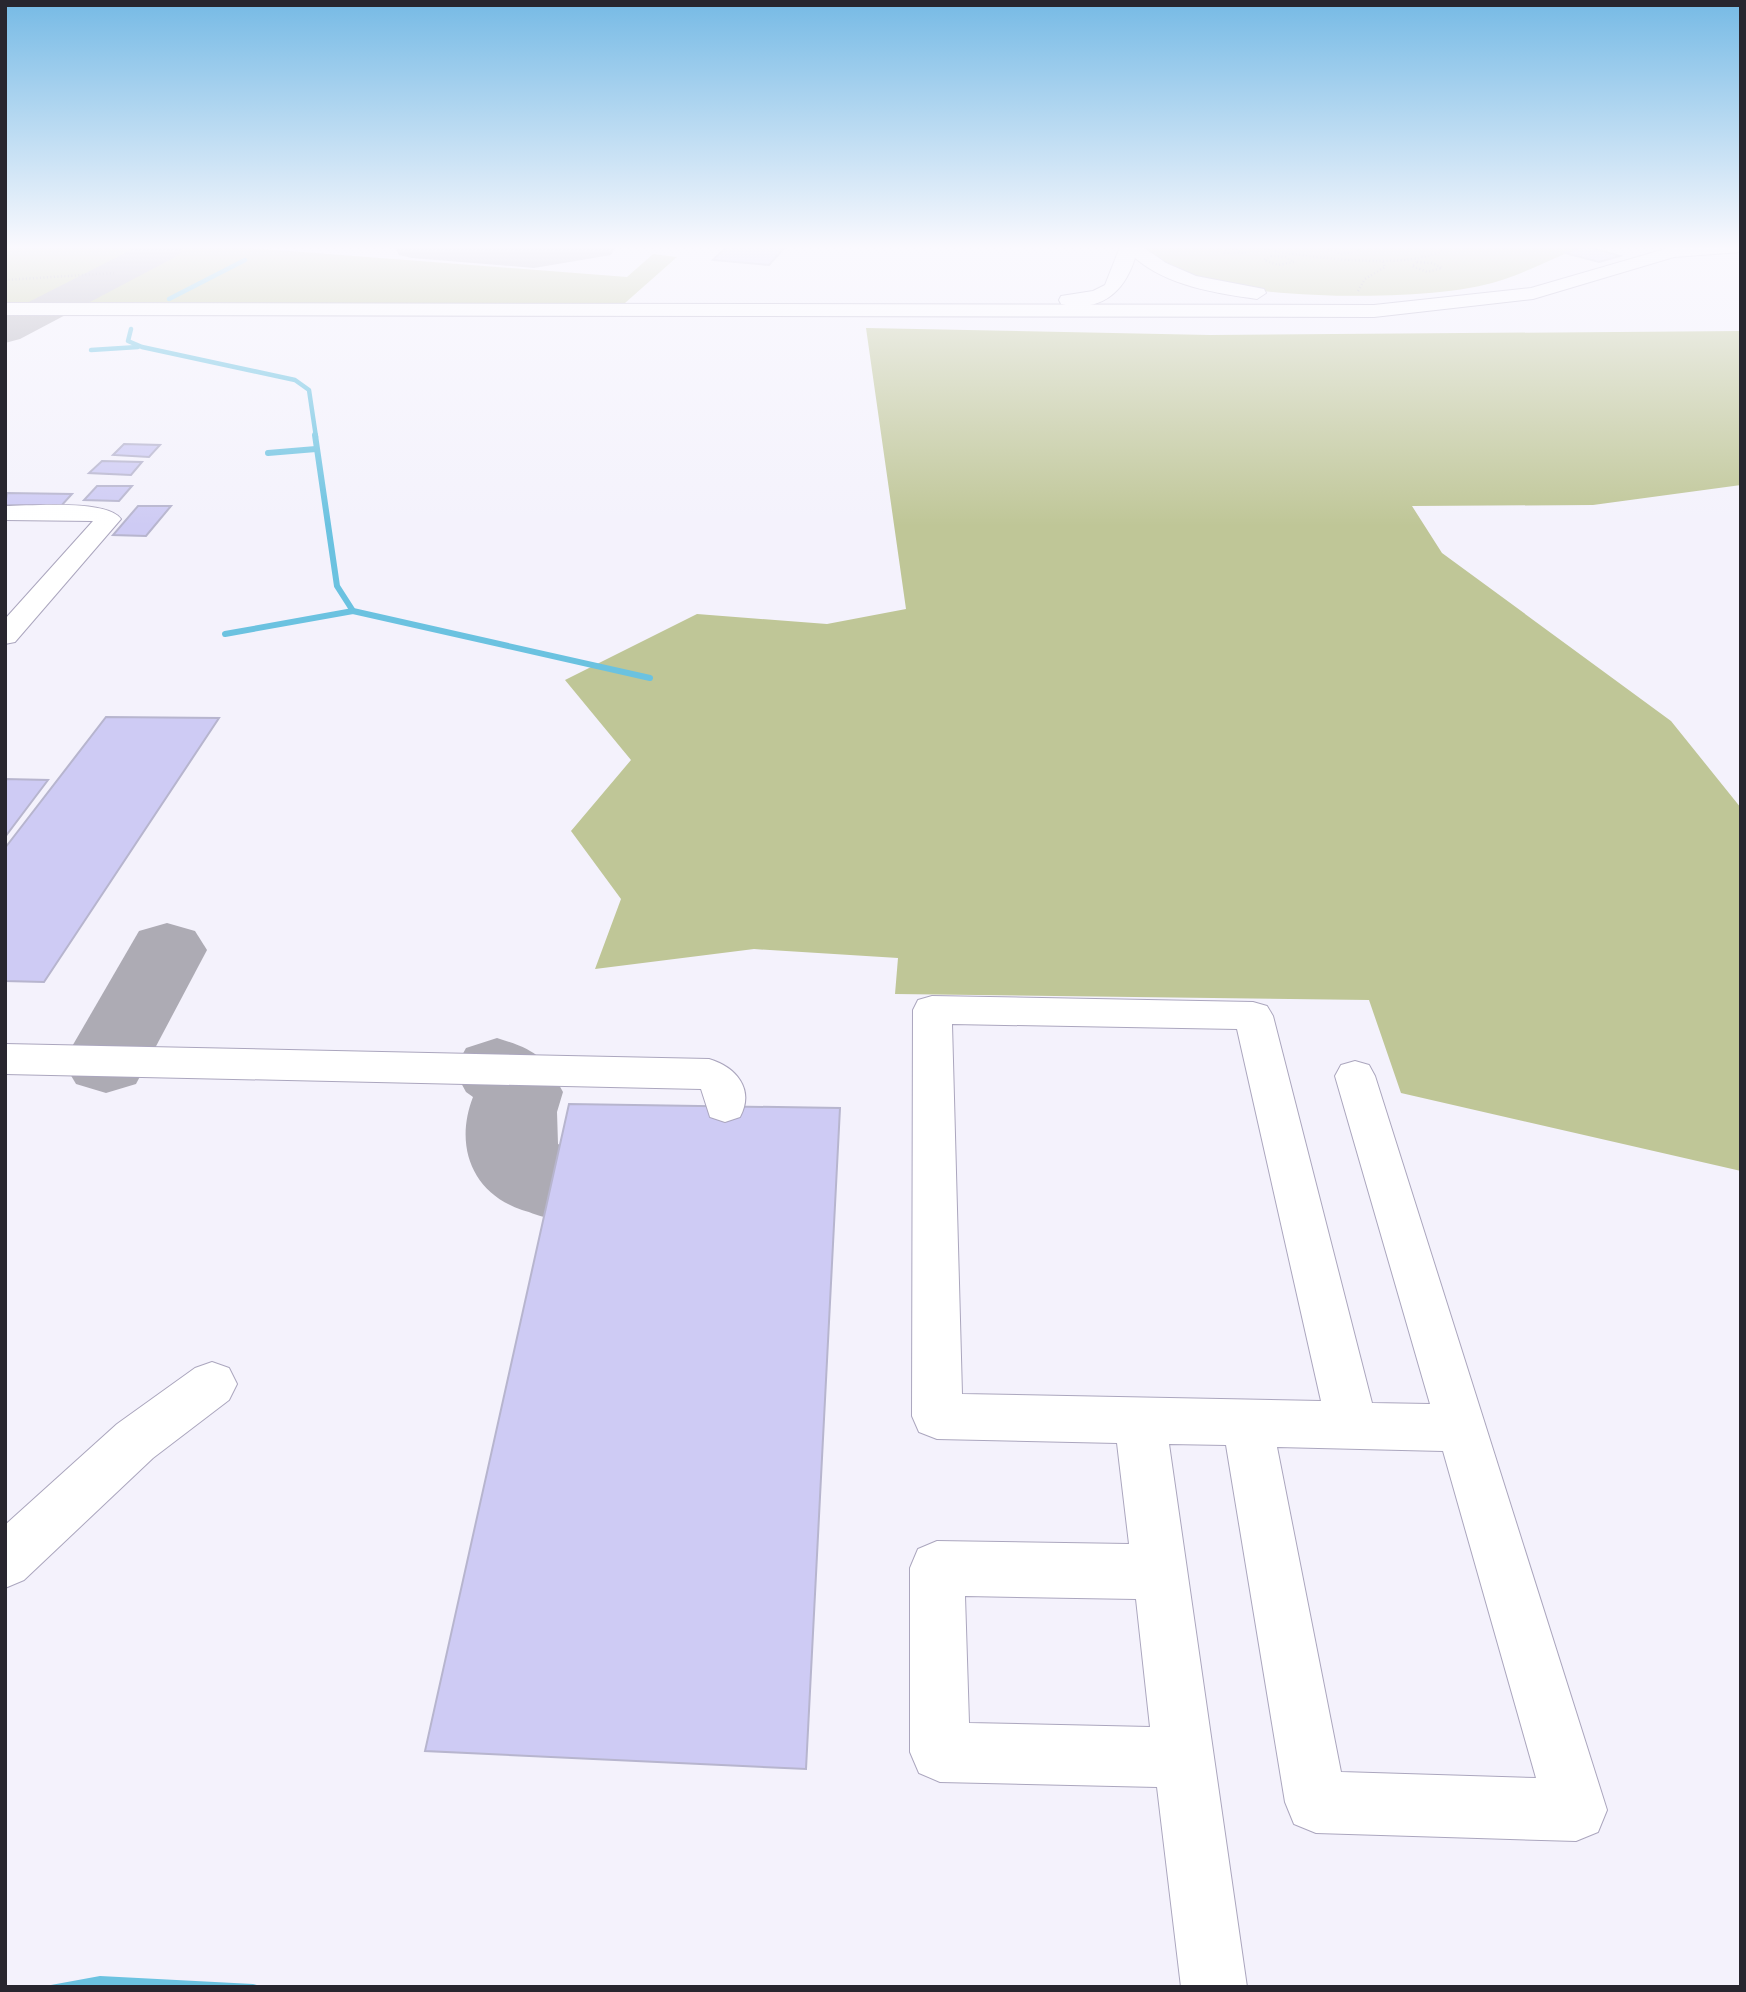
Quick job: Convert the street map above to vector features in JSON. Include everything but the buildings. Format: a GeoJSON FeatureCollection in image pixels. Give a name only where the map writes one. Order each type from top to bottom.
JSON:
{"type":"FeatureCollection","features":[{"type":"Feature","properties":{"kind":"street"},"geometry":{"type":"LineString","coordinates":[[5,513],[97,514],[109,519],[5,636]]}},
{"type":"Feature","properties":{"kind":"street"},"geometry":{"type":"LineString","coordinates":[[1352,1425],[1253,1016],[932,1010],[937,1416],[1462,1428]]}},
{"type":"Feature","properties":{"kind":"street"},"geometry":{"type":"LineString","coordinates":[[5,1059],[709,1074],[722,1083],[725,1106]]}},
{"type":"Feature","properties":{"kind":"street"},"geometry":{"type":"LineString","coordinates":[[1247,1423],[1316,1802],[1576,1810],[1355,1076]]}},
{"type":"Feature","properties":{"kind":"street"},"geometry":{"type":"LineString","coordinates":[[5,1561],[135,1441],[212,1384]]}},
{"type":"Feature","properties":{"kind":"street"},"geometry":{"type":"LineString","coordinates":[[1140,1420],[1214,1987]]}},
{"type":"Feature","properties":{"kind":"street"},"geometry":{"type":"LineString","coordinates":[[1161,1572],[937,1568],[940,1752],[1186,1758]]}},
{"type":"Feature","properties":{"kind":"green space"},"geometry":{"type":"Polygon","coordinates":[[[868,340],[1741,340],[1741,485],[1593,505],[1412,506],[1442,553],[1671,721],[1741,808],[1741,1171],[1401,1093],[1369,1000],[895,994],[898,958],[754,949],[595,969],[621,899],[571,831],[631,760],[565,680],[697,614],[827,624],[906,609],[868,340]]]}},
{"type":"Feature","properties":{"kind":"water"},"geometry":{"type":"Polygon","coordinates":[[[100,1976],[253,1984],[264,1987],[40,1987],[100,1976]]]}},
{"type":"Feature","properties":{"kind":"waterway"},"geometry":{"type":"LineString","coordinates":[[128,340],[142,347],[295,380],[309,390],[316,437]]}},
{"type":"Feature","properties":{"kind":"waterway"},"geometry":{"type":"LineString","coordinates":[[91,350],[138,347]]}},
{"type":"Feature","properties":{"kind":"waterway"},"geometry":{"type":"LineString","coordinates":[[315,435],[337,586],[353,611]]}},
{"type":"Feature","properties":{"kind":"waterway"},"geometry":{"type":"LineString","coordinates":[[268,453],[316,449]]}},
{"type":"Feature","properties":{"kind":"waterway"},"geometry":{"type":"LineString","coordinates":[[225,634],[353,611]]}},
{"type":"Feature","properties":{"kind":"waterway"},"geometry":{"type":"LineString","coordinates":[[353,611],[650,678]]}},
{"type":"Feature","properties":{"kind":"taxiway"},"geometry":{"type":"LineString","coordinates":[[106,1062],[167,950]]}},
{"type":"Feature","properties":{"kind":"taxiway"},"geometry":{"type":"LineString","coordinates":[[497,1070],[514,1082],[519,1092],[512,1112],[513,1157],[530,1174],[551,1182]]}}]}
